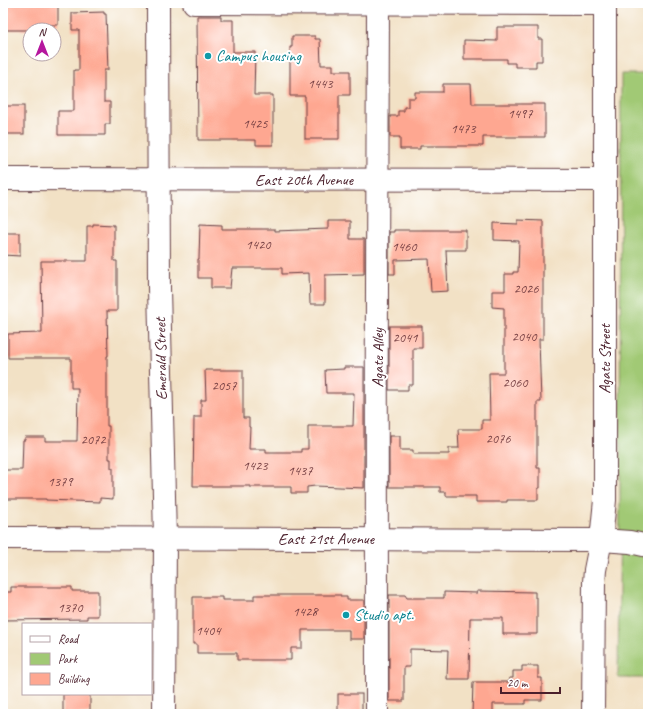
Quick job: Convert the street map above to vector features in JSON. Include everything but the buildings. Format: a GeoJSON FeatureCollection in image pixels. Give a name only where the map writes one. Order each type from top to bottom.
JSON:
{"type":"FeatureCollection","features":[{"type":"Feature","properties":{"kind":"street","name":"Emerald Street"},"geometry":{"type":"LineString","coordinates":[[158,3],[158,180],[165,538],[164,714]]}},
{"type":"Feature","properties":{"kind":"street"},"geometry":{"type":"LineString","coordinates":[[194,3],[605,3]]}},
{"type":"Feature","properties":{"kind":"street","name":"Agate Alley"},"geometry":{"type":"LineString","coordinates":[[378,3],[376,180],[378,714]]}},
{"type":"Feature","properties":{"kind":"street","name":"Agate Street"},"geometry":{"type":"LineString","coordinates":[[593,714],[594,582],[601,540],[605,500],[605,3]]}},
{"type":"Feature","properties":{"kind":"street","name":"East 20th Avenue"},"geometry":{"type":"LineString","coordinates":[[3,179],[605,180]]}},
{"type":"Feature","properties":{"kind":"street","name":"East 21st Avenue"},"geometry":{"type":"LineString","coordinates":[[3,538],[601,540],[630,542],[648,546]]}},
{"type":"Feature","properties":{"kind":"green space"},"geometry":{"type":"Polygon","coordinates":[[[621,74],[648,74],[648,678],[618,678],[621,74]]]}},
{"type":"Feature","properties":{"kind":"place","name":"Campus housing"},"geometry":{"type":"Point","coordinates":[208,56]}},
{"type":"Feature","properties":{"kind":"place","name":"Studio apt."},"geometry":{"type":"Point","coordinates":[346,615]}}]}
